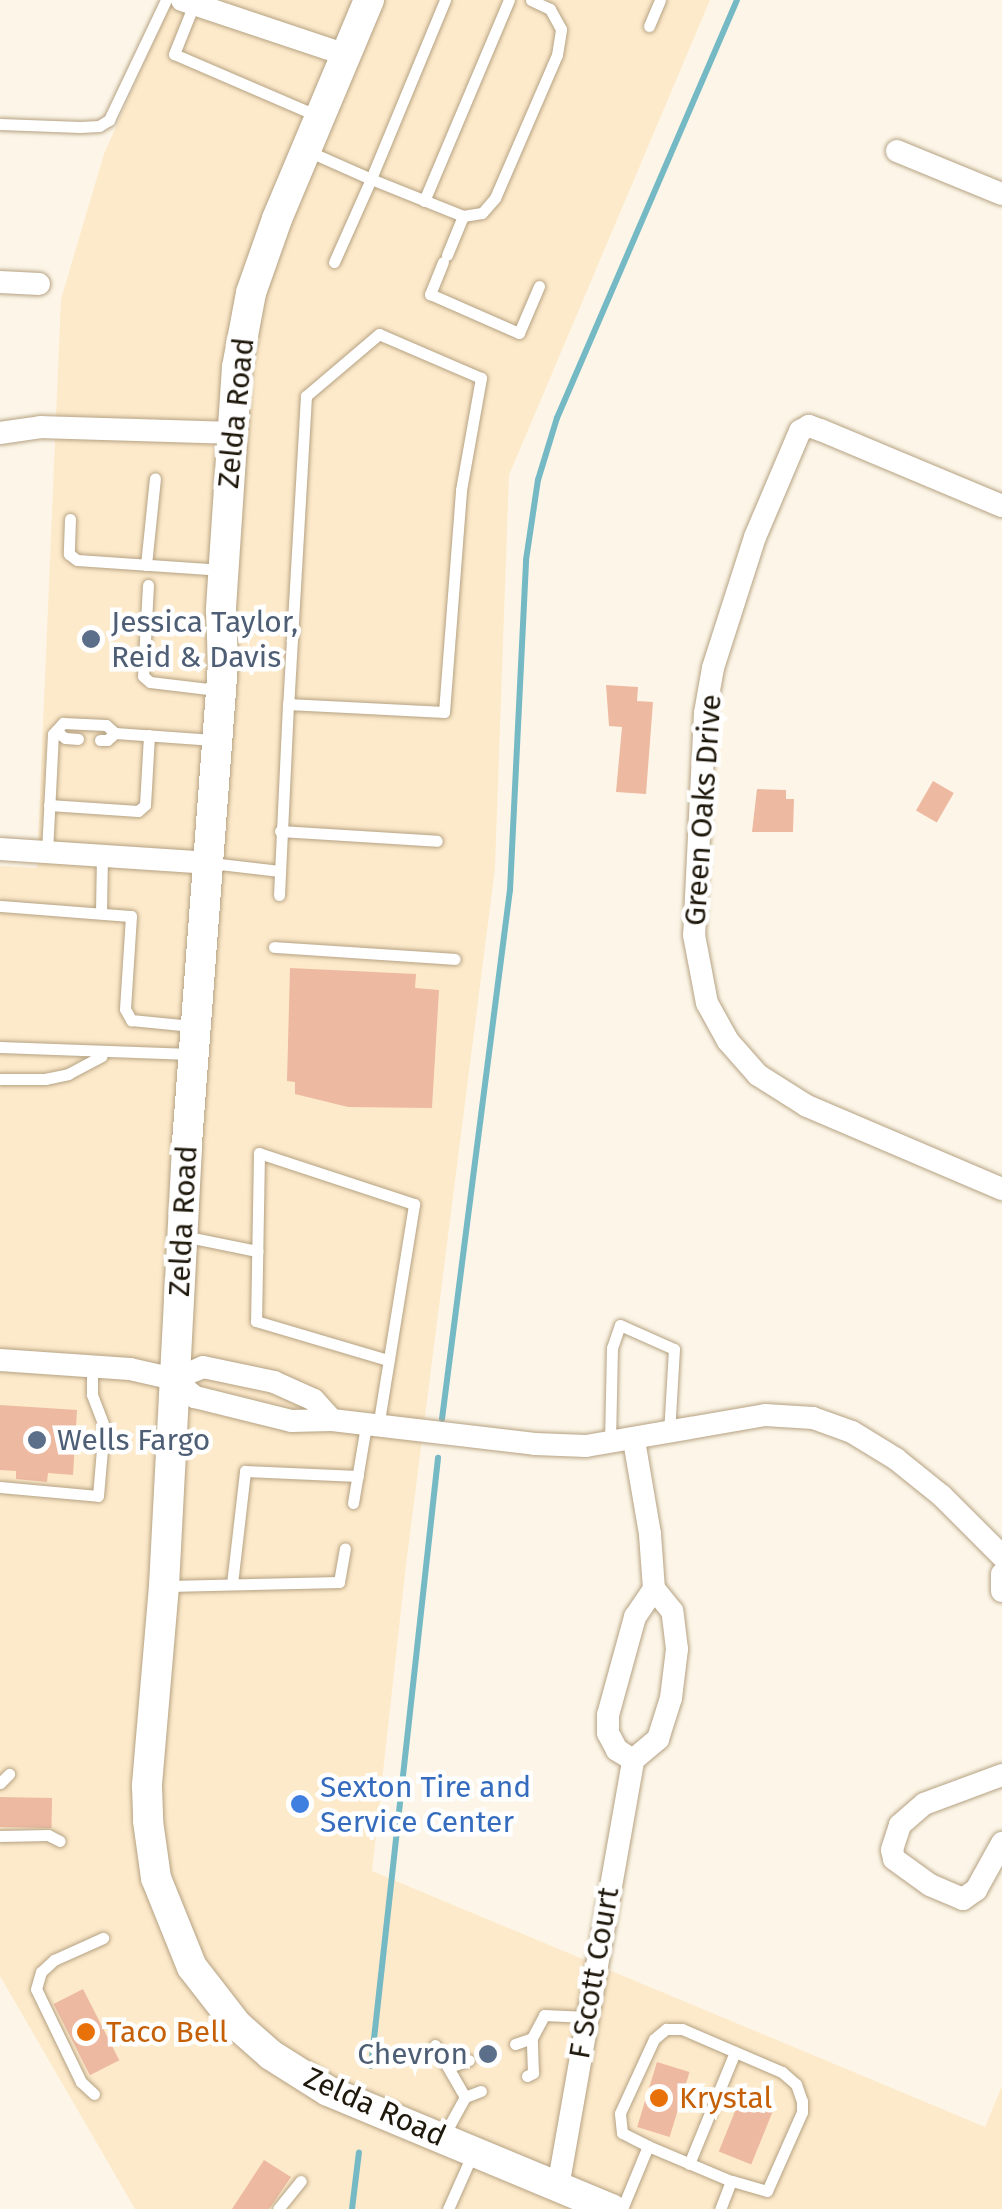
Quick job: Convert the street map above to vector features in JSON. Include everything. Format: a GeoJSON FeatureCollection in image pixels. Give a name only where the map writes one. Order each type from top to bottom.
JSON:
{"type":"FeatureCollection","features":[{"type":"Feature","properties":{"kind":"main road","name":"Zelda Road"},"geometry":{"type":"LineString","coordinates":[[369,0],[251,292],[236,367],[224,570],[222,690],[182,1236],[164,1586],[147,1786],[156,1878],[178,1940],[210,1992],[271,2055],[328,2091],[474,2151],[555,2192],[611,2209]]}},
{"type":"Feature","properties":{"kind":"street"},"geometry":{"type":"LineString","coordinates":[[188,2],[346,55]]}},
{"type":"Feature","properties":{"kind":"street"},"geometry":{"type":"LineString","coordinates":[[897,151],[1002,194]]}},
{"type":"Feature","properties":{"kind":"street"},"geometry":{"type":"LineString","coordinates":[[0,282],[40,284]]}},
{"type":"Feature","properties":{"kind":"street"},"geometry":{"type":"LineString","coordinates":[[0,433],[40,427],[232,433]]}},
{"type":"Feature","properties":{"kind":"street","name":"Green Oaks Drive"},"geometry":{"type":"LineString","coordinates":[[1002,506],[820,430],[802,430],[743,571],[713,668],[706,713],[694,936],[707,1003],[728,1041],[758,1075],[807,1106],[1002,1190]]}},
{"type":"Feature","properties":{"kind":"street"},"geometry":{"type":"LineString","coordinates":[[0,849],[211,863]]}},
{"type":"Feature","properties":{"kind":"street"},"geometry":{"type":"LineString","coordinates":[[0,1360],[130,1368],[174,1379],[195,1397],[291,1421],[332,1420],[435,1434],[586,1446],[669,1435],[765,1415],[830,1423],[896,1459],[942,1496],[1002,1556]]}},
{"type":"Feature","properties":{"kind":"street"},"geometry":{"type":"LineString","coordinates":[[174,1379],[203,1368],[274,1382],[314,1400],[332,1420]]}},
{"type":"Feature","properties":{"kind":"street","name":"F Scott Court"},"geometry":{"type":"LineString","coordinates":[[555,2192],[633,1760],[658,1740],[671,1698],[675,1666],[672,1611],[654,1589],[650,1534],[634,1440]]}},
{"type":"Feature","properties":{"kind":"street"},"geometry":{"type":"LineString","coordinates":[[1002,1574],[1002,1592]]}},
{"type":"Feature","properties":{"kind":"street"},"geometry":{"type":"LineString","coordinates":[[633,1760],[616,1750],[608,1732],[608,1715],[635,1617],[654,1589]]}},
{"type":"Feature","properties":{"kind":"street"},"geometry":{"type":"LineString","coordinates":[[1002,1775],[924,1804],[900,1824],[892,1850],[894,1859],[930,1884],[964,1899],[976,1890],[1002,1842]]}},
{"type":"Feature","properties":{"kind":"lane"},"geometry":{"type":"LineString","coordinates":[[0,124],[80,128],[99,126],[109,120],[166,0]]}},
{"type":"Feature","properties":{"kind":"lane"},"geometry":{"type":"LineString","coordinates":[[334,262],[445,0]]}},
{"type":"Feature","properties":{"kind":"lane"},"geometry":{"type":"LineString","coordinates":[[424,201],[508,0]]}},
{"type":"Feature","properties":{"kind":"lane"},"geometry":{"type":"LineString","coordinates":[[306,150],[463,216],[482,214],[495,198],[557,55],[561,29],[552,5],[531,0]]}},
{"type":"Feature","properties":{"kind":"lane"},"geometry":{"type":"LineString","coordinates":[[649,26],[660,0]]}},
{"type":"Feature","properties":{"kind":"lane"},"geometry":{"type":"LineString","coordinates":[[188,2],[174,54],[320,117]]}},
{"type":"Feature","properties":{"kind":"lane"},"geometry":{"type":"LineString","coordinates":[[463,216],[430,294],[519,333],[539,286]]}},
{"type":"Feature","properties":{"kind":"lane"},"geometry":{"type":"LineString","coordinates":[[279,895],[280,830],[306,396],[379,334],[481,378],[461,490],[444,712],[288,704]]}},
{"type":"Feature","properties":{"kind":"lane"},"geometry":{"type":"LineString","coordinates":[[146,565],[155,478]]}},
{"type":"Feature","properties":{"kind":"lane"},"geometry":{"type":"LineString","coordinates":[[70,519],[69,554],[77,560],[224,570]]}},
{"type":"Feature","properties":{"kind":"lane"},"geometry":{"type":"LineString","coordinates":[[148,585],[143,676],[150,682],[222,690]]}},
{"type":"Feature","properties":{"kind":"lane"},"geometry":{"type":"LineString","coordinates":[[47,852],[52,734],[63,723],[106,725],[115,732],[218,740]]}},
{"type":"Feature","properties":{"kind":"lane"},"geometry":{"type":"LineString","coordinates":[[56,732],[78,739]]}},
{"type":"Feature","properties":{"kind":"lane"},"geometry":{"type":"LineString","coordinates":[[100,740],[107,740],[115,732]]}},
{"type":"Feature","properties":{"kind":"lane"},"geometry":{"type":"LineString","coordinates":[[49,805],[138,811],[145,805],[149,735]]}},
{"type":"Feature","properties":{"kind":"lane"},"geometry":{"type":"LineString","coordinates":[[280,830],[436,841]]}},
{"type":"Feature","properties":{"kind":"lane"},"geometry":{"type":"LineString","coordinates":[[100,912],[102,856]]}},
{"type":"Feature","properties":{"kind":"lane"},"geometry":{"type":"LineString","coordinates":[[211,863],[280,871]]}},
{"type":"Feature","properties":{"kind":"lane"},"geometry":{"type":"LineString","coordinates":[[0,906],[131,916],[126,1008],[136,1023],[196,1040]]}},
{"type":"Feature","properties":{"kind":"lane"},"geometry":{"type":"LineString","coordinates":[[274,947],[455,959]]}},
{"type":"Feature","properties":{"kind":"lane"},"geometry":{"type":"LineString","coordinates":[[0,1047],[106,1054],[196,1040]]}},
{"type":"Feature","properties":{"kind":"lane"},"geometry":{"type":"LineString","coordinates":[[0,1080],[57,1076],[106,1054]]}},
{"type":"Feature","properties":{"kind":"lane"},"geometry":{"type":"LineString","coordinates":[[352,1504],[388,1360],[414,1204],[259,1153],[256,1321],[388,1360]]}},
{"type":"Feature","properties":{"kind":"lane"},"geometry":{"type":"LineString","coordinates":[[182,1236],[257,1250]]}},
{"type":"Feature","properties":{"kind":"lane"},"geometry":{"type":"LineString","coordinates":[[610,1444],[612,1348],[620,1326],[674,1349],[669,1435]]}},
{"type":"Feature","properties":{"kind":"lane"},"geometry":{"type":"LineString","coordinates":[[0,1487],[98,1496],[104,1426],[92,1394],[92,1366]]}},
{"type":"Feature","properties":{"kind":"lane"},"geometry":{"type":"LineString","coordinates":[[232,1584],[245,1471],[358,1476]]}},
{"type":"Feature","properties":{"kind":"lane"},"geometry":{"type":"LineString","coordinates":[[164,1586],[340,1582],[346,1549]]}},
{"type":"Feature","properties":{"kind":"lane"},"geometry":{"type":"LineString","coordinates":[[0,1836],[48,1835],[60,1841]]}},
{"type":"Feature","properties":{"kind":"lane"},"geometry":{"type":"LineString","coordinates":[[94,2094],[81,2082],[36,1989],[41,1972],[54,1960],[102,1938]]}},
{"type":"Feature","properties":{"kind":"lane"},"geometry":{"type":"LineString","coordinates":[[526,2076],[533,2074],[527,2057],[544,2015],[587,2017]]}},
{"type":"Feature","properties":{"kind":"lane"},"geometry":{"type":"LineString","coordinates":[[666,2029],[682,2029],[735,2052],[782,2072],[796,2084],[802,2112],[767,2191],[731,2181],[648,2146],[622,2134],[618,2124],[629,2089],[654,2039],[666,2029]]}},
{"type":"Feature","properties":{"kind":"lane"},"geometry":{"type":"LineString","coordinates":[[515,2044],[532,2038]]}},
{"type":"Feature","properties":{"kind":"lane"},"geometry":{"type":"LineString","coordinates":[[435,2045],[465,2097]]}},
{"type":"Feature","properties":{"kind":"lane"},"geometry":{"type":"LineString","coordinates":[[689,2164],[735,2052]]}},
{"type":"Feature","properties":{"kind":"lane"},"geometry":{"type":"LineString","coordinates":[[449,2067],[469,2060]]}},
{"type":"Feature","properties":{"kind":"lane"},"geometry":{"type":"LineString","coordinates":[[457,2083],[474,2076]]}},
{"type":"Feature","properties":{"kind":"lane"},"geometry":{"type":"LineString","coordinates":[[442,2138],[465,2097],[480,2092]]}},
{"type":"Feature","properties":{"kind":"lane"},"geometry":{"type":"LineString","coordinates":[[622,2209],[648,2146]]}},
{"type":"Feature","properties":{"kind":"lane"},"geometry":{"type":"LineString","coordinates":[[448,2209],[474,2151]]}},
{"type":"Feature","properties":{"kind":"lane"},"geometry":{"type":"LineString","coordinates":[[278,2209],[301,2181]]}},
{"type":"Feature","properties":{"kind":"lane"},"geometry":{"type":"LineString","coordinates":[[720,2209],[731,2181]]}},
{"type":"Feature","properties":{"kind":"shaded area"},"geometry":{"type":"Polygon","coordinates":[[[172,0],[710,0],[509,475],[495,868],[406,1565],[372,1871],[985,2127],[1002,2086],[1002,2209],[135,2209],[0,1976],[0,866],[37,868],[61,299],[104,154],[172,0]]]}},
{"type":"Feature","properties":{"kind":"building"},"geometry":{"type":"Polygon","coordinates":[[[606,685],[638,687],[637,701],[653,702],[646,794],[616,792],[622,727],[609,726],[606,685]]]}},
{"type":"Feature","properties":{"kind":"building"},"geometry":{"type":"Polygon","coordinates":[[[933,781],[954,793],[937,822],[916,810],[933,781]]]}},
{"type":"Feature","properties":{"kind":"building"},"geometry":{"type":"Polygon","coordinates":[[[757,789],[786,790],[786,799],[794,799],[793,832],[752,832],[757,789]]]}},
{"type":"Feature","properties":{"kind":"building"},"geometry":{"type":"Polygon","coordinates":[[[290,968],[416,974],[415,988],[439,990],[432,1108],[348,1107],[295,1094],[295,1082],[287,1081],[290,968]]]}},
{"type":"Feature","properties":{"kind":"building","name":"Wells Fargo"},"geometry":{"type":"Polygon","coordinates":[[[0,1405],[77,1410],[73,1475],[48,1473],[47,1482],[16,1479],[16,1471],[0,1470],[0,1405]]]}},
{"type":"Feature","properties":{"kind":"building"},"geometry":{"type":"Polygon","coordinates":[[[0,1797],[52,1798],[51,1828],[0,1827],[0,1797]]]}},
{"type":"Feature","properties":{"kind":"building","name":"Taco Bell"},"geometry":{"type":"Polygon","coordinates":[[[83,1989],[119,2060],[90,2075],[54,2004],[83,1989]]]}},
{"type":"Feature","properties":{"kind":"building","name":"Krystal"},"geometry":{"type":"Polygon","coordinates":[[[657,2062],[690,2072],[670,2137],[637,2127],[657,2062]]]}},
{"type":"Feature","properties":{"kind":"building"},"geometry":{"type":"Polygon","coordinates":[[[742,2094],[774,2107],[751,2165],[719,2151],[742,2094]]]}},
{"type":"Feature","properties":{"kind":"building"},"geometry":{"type":"Polygon","coordinates":[[[264,2160],[291,2177],[269,2209],[232,2209],[264,2160]]]}},
{"type":"Feature","properties":{"kind":"waterway"},"geometry":{"type":"LineString","coordinates":[[442,1419],[510,890],[526,560],[538,480],[557,418],[737,0]]}},
{"type":"Feature","properties":{"kind":"waterway"},"geometry":{"type":"LineString","coordinates":[[371,2066],[438,1458]]}},
{"type":"Feature","properties":{"kind":"waterway"},"geometry":{"type":"LineString","coordinates":[[352,2209],[359,2152]]}},
{"type":"Feature","properties":{"kind":"place","name":"Jessica Taylor, Reid & Davis"},"geometry":{"type":"Point","coordinates":[91,639]}},
{"type":"Feature","properties":{"kind":"place","name":"Wells Fargo"},"geometry":{"type":"Point","coordinates":[37,1440]}},
{"type":"Feature","properties":{"kind":"place","name":"Sexton Tire and Service Center"},"geometry":{"type":"Point","coordinates":[300,1804]}},
{"type":"Feature","properties":{"kind":"place","name":"Taco Bell"},"geometry":{"type":"Point","coordinates":[86,2032]}},
{"type":"Feature","properties":{"kind":"place","name":"Chevron"},"geometry":{"type":"Point","coordinates":[488,2054]}},
{"type":"Feature","properties":{"kind":"place","name":"Krystal"},"geometry":{"type":"Point","coordinates":[659,2098]}}]}
